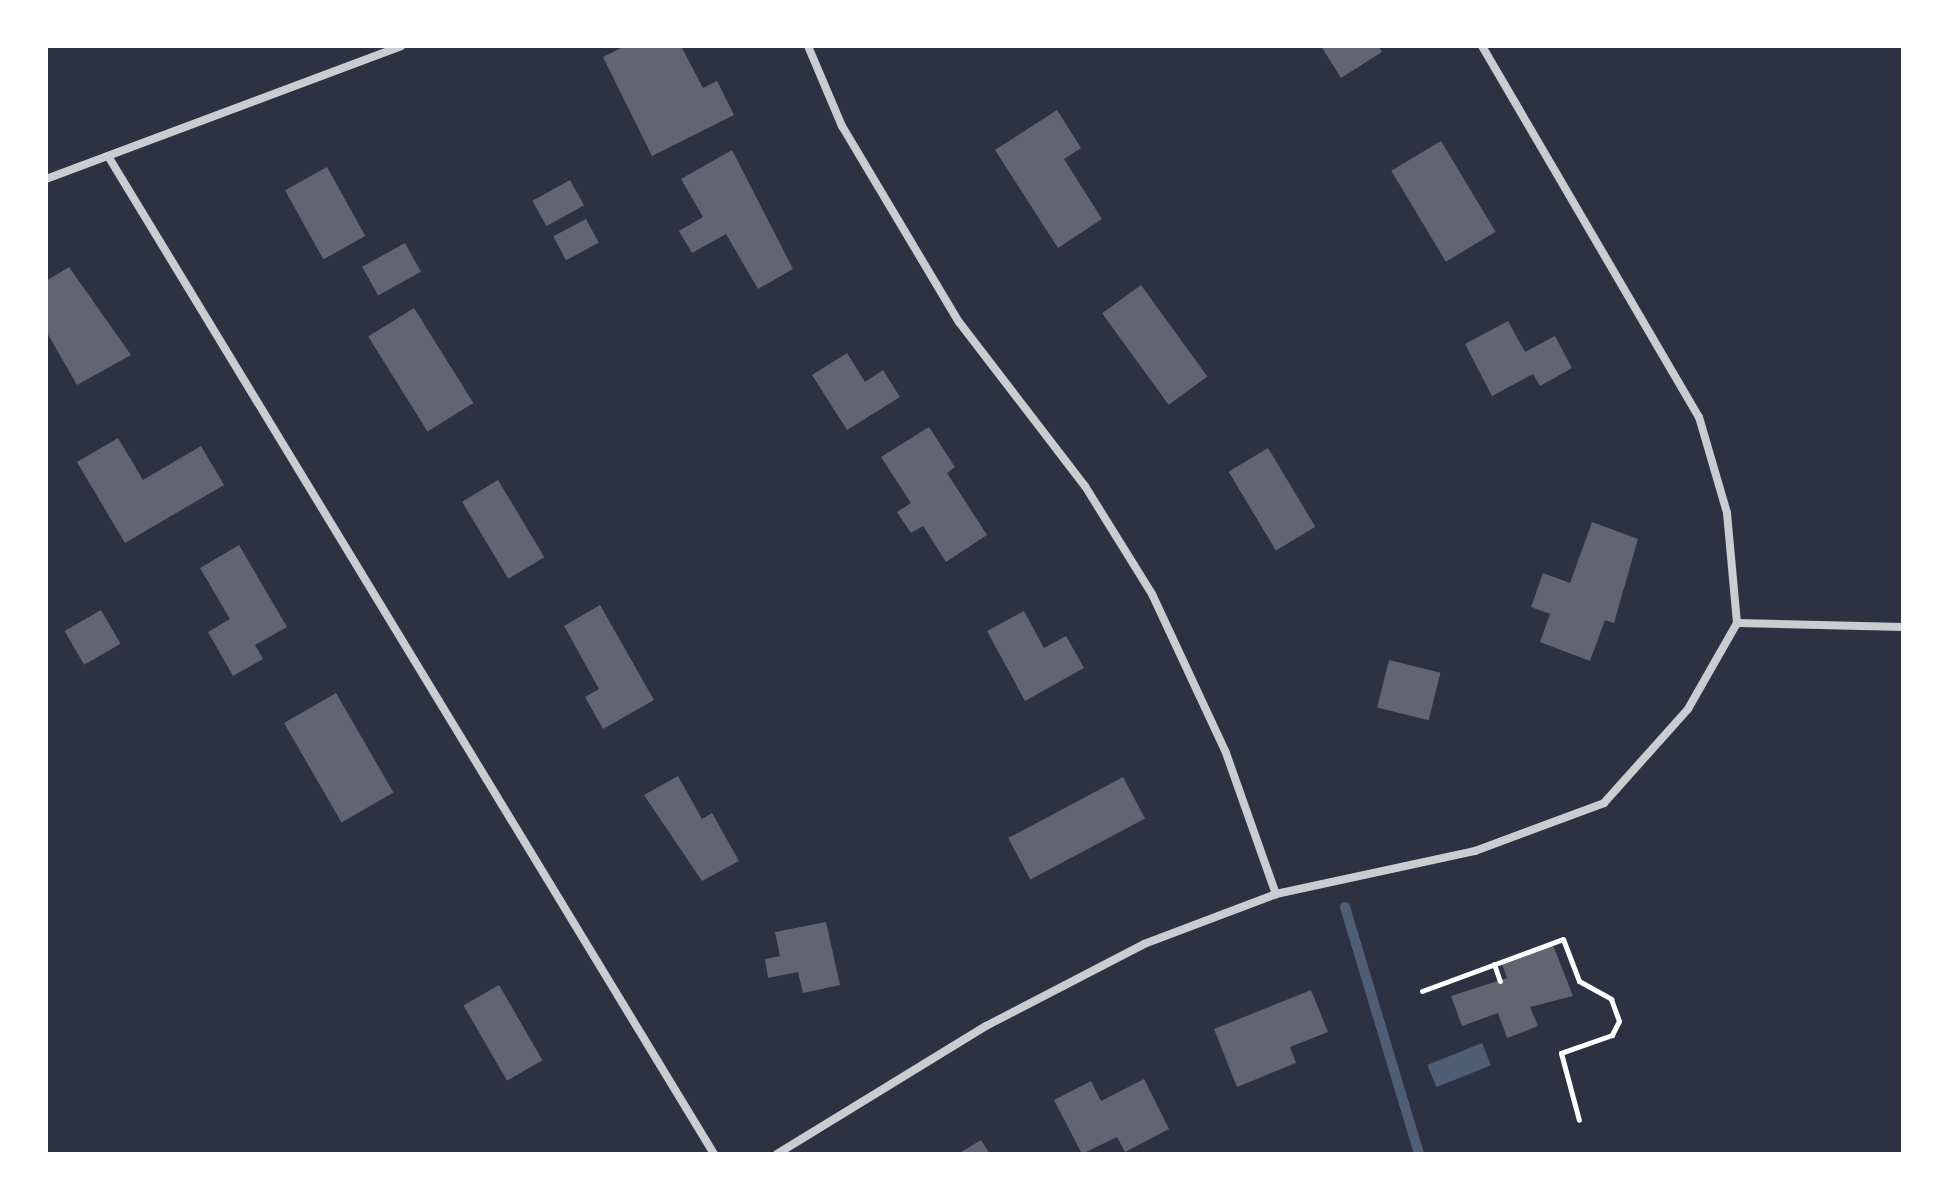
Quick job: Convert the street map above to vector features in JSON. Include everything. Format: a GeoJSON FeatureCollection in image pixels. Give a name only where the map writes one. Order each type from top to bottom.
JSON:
{"type":"FeatureCollection","features":[{"type":"Feature","properties":{"kind":"street"},"geometry":{"type":"LineString","coordinates":[[46,179],[401,46]]}},
{"type":"Feature","properties":{"kind":"street"},"geometry":{"type":"LineString","coordinates":[[808,46],[842,126],[959,322],[1085,486],[1152,594],[1226,753],[1276,894]]}},
{"type":"Feature","properties":{"kind":"street"},"geometry":{"type":"LineString","coordinates":[[777,1154],[986,1026],[1144,944],[1276,894],[1475,851],[1604,803],[1688,709],[1737,623],[1727,513],[1699,417],[1482,46]]}},
{"type":"Feature","properties":{"kind":"street"},"geometry":{"type":"LineString","coordinates":[[108,156],[714,1154]]}},
{"type":"Feature","properties":{"kind":"street"},"geometry":{"type":"LineString","coordinates":[[1737,623],[1903,627]]}},
{"type":"Feature","properties":{"kind":"path"},"geometry":{"type":"LineString","coordinates":[[1422,991],[1563,939],[1579,981],[1611,999],[1619,1021],[1612,1035],[1561,1053],[1579,1120]]}},
{"type":"Feature","properties":{"kind":"path"},"geometry":{"type":"LineString","coordinates":[[1494,964],[1500,981]]}},
{"type":"Feature","properties":{"kind":"water"},"geometry":{"type":"Polygon","coordinates":[[[1482,1043],[1491,1065],[1436,1087],[1427,1065],[1482,1043]]]}},
{"type":"Feature","properties":{"kind":"building"},"geometry":{"type":"Polygon","coordinates":[[[625,46],[681,46],[703,88],[717,81],[734,115],[652,156],[603,57],[625,46]]]}},
{"type":"Feature","properties":{"kind":"building"},"geometry":{"type":"Polygon","coordinates":[[[1321,46],[1378,46],[1382,52],[1341,78],[1321,46]]]}},
{"type":"Feature","properties":{"kind":"building"},"geometry":{"type":"Polygon","coordinates":[[[1057,110],[1081,148],[1064,159],[1102,219],[1058,248],[995,150],[1057,110]]]}},
{"type":"Feature","properties":{"kind":"building"},"geometry":{"type":"Polygon","coordinates":[[[1441,141],[1496,232],[1446,262],[1391,171],[1441,141]]]}},
{"type":"Feature","properties":{"kind":"building"},"geometry":{"type":"Polygon","coordinates":[[[732,150],[793,269],[758,289],[726,234],[692,253],[679,231],[703,217],[681,179],[732,150]]]}},
{"type":"Feature","properties":{"kind":"building"},"geometry":{"type":"Polygon","coordinates":[[[327,167],[365,236],[323,259],[285,190],[327,167]]]}},
{"type":"Feature","properties":{"kind":"building"},"geometry":{"type":"Polygon","coordinates":[[[570,180],[584,205],[546,226],[532,201],[570,180]]]}},
{"type":"Feature","properties":{"kind":"building"},"geometry":{"type":"Polygon","coordinates":[[[586,219],[599,243],[566,260],[553,236],[586,219]]]}},
{"type":"Feature","properties":{"kind":"building"},"geometry":{"type":"Polygon","coordinates":[[[405,243],[421,272],[378,296],[362,267],[405,243]]]}},
{"type":"Feature","properties":{"kind":"building"},"geometry":{"type":"Polygon","coordinates":[[[69,267],[131,355],[77,385],[46,331],[46,281],[69,267]]]}},
{"type":"Feature","properties":{"kind":"building"},"geometry":{"type":"Polygon","coordinates":[[[1141,285],[1207,376],[1169,405],[1102,313],[1141,285]]]}},
{"type":"Feature","properties":{"kind":"building"},"geometry":{"type":"Polygon","coordinates":[[[414,308],[473,403],[428,432],[368,337],[414,308]]]}},
{"type":"Feature","properties":{"kind":"building"},"geometry":{"type":"Polygon","coordinates":[[[1508,321],[1525,352],[1555,336],[1572,368],[1540,386],[1533,374],[1492,396],[1465,344],[1508,321]]]}},
{"type":"Feature","properties":{"kind":"building"},"geometry":{"type":"Polygon","coordinates":[[[847,353],[865,382],[883,370],[900,397],[847,430],[812,375],[847,353]]]}},
{"type":"Feature","properties":{"kind":"building"},"geometry":{"type":"Polygon","coordinates":[[[929,427],[955,467],[947,473],[987,535],[946,562],[923,526],[911,533],[897,512],[911,503],[881,457],[929,427]]]}},
{"type":"Feature","properties":{"kind":"building"},"geometry":{"type":"Polygon","coordinates":[[[118,438],[143,480],[201,446],[224,485],[125,543],[77,462],[118,438]]]}},
{"type":"Feature","properties":{"kind":"building"},"geometry":{"type":"Polygon","coordinates":[[[1268,448],[1315,527],[1276,551],[1229,472],[1268,448]]]}},
{"type":"Feature","properties":{"kind":"building"},"geometry":{"type":"Polygon","coordinates":[[[498,480],[544,557],[508,579],[462,502],[498,480]]]}},
{"type":"Feature","properties":{"kind":"building"},"geometry":{"type":"Polygon","coordinates":[[[1592,522],[1638,539],[1614,623],[1605,620],[1590,661],[1540,642],[1550,614],[1531,607],[1543,573],[1570,583],[1592,522]]]}},
{"type":"Feature","properties":{"kind":"building"},"geometry":{"type":"Polygon","coordinates":[[[239,545],[287,627],[255,645],[263,659],[233,676],[208,632],[230,619],[200,568],[239,545]]]}},
{"type":"Feature","properties":{"kind":"building"},"geometry":{"type":"Polygon","coordinates":[[[600,605],[654,700],[603,729],[585,697],[599,689],[564,626],[600,605]]]}},
{"type":"Feature","properties":{"kind":"building"},"geometry":{"type":"Polygon","coordinates":[[[101,610],[120,644],[84,665],[65,631],[101,610]]]}},
{"type":"Feature","properties":{"kind":"building"},"geometry":{"type":"Polygon","coordinates":[[[1024,611],[1044,648],[1066,636],[1084,668],[1025,701],[987,631],[1024,611]]]}},
{"type":"Feature","properties":{"kind":"building"},"geometry":{"type":"Polygon","coordinates":[[[1389,660],[1440,673],[1429,720],[1377,708],[1389,660]]]}},
{"type":"Feature","properties":{"kind":"building"},"geometry":{"type":"Polygon","coordinates":[[[336,693],[394,793],[342,823],[284,723],[336,693]]]}},
{"type":"Feature","properties":{"kind":"building"},"geometry":{"type":"Polygon","coordinates":[[[678,776],[702,819],[712,813],[739,861],[702,881],[644,795],[678,776]]]}},
{"type":"Feature","properties":{"kind":"building"},"geometry":{"type":"Polygon","coordinates":[[[1123,777],[1145,818],[1030,880],[1008,838],[1123,777]]]}},
{"type":"Feature","properties":{"kind":"building"},"geometry":{"type":"Polygon","coordinates":[[[826,922],[840,985],[803,993],[798,972],[768,978],[765,959],[780,956],[775,932],[826,922]]]}},
{"type":"Feature","properties":{"kind":"building"},"geometry":{"type":"Polygon","coordinates":[[[1553,945],[1573,996],[1530,1007],[1538,1026],[1507,1038],[1498,1013],[1462,1026],[1451,996],[1507,978],[1502,964],[1553,945]]]}},
{"type":"Feature","properties":{"kind":"building"},"geometry":{"type":"Polygon","coordinates":[[[499,985],[542,1060],[507,1081],[463,1006],[499,985]]]}},
{"type":"Feature","properties":{"kind":"building"},"geometry":{"type":"Polygon","coordinates":[[[1311,990],[1328,1032],[1290,1047],[1296,1063],[1237,1087],[1214,1029],[1311,990]]]}},
{"type":"Feature","properties":{"kind":"building"},"geometry":{"type":"Polygon","coordinates":[[[1144,1079],[1169,1129],[1125,1152],[1117,1137],[1082,1154],[1054,1100],[1091,1081],[1101,1101],[1144,1079]]]}},
{"type":"Feature","properties":{"kind":"building"},"geometry":{"type":"Polygon","coordinates":[[[981,1140],[990,1154],[958,1154],[981,1140]]]}},
{"type":"Feature","properties":{"kind":"waterway"},"geometry":{"type":"LineString","coordinates":[[1345,907],[1419,1154]]}}]}
